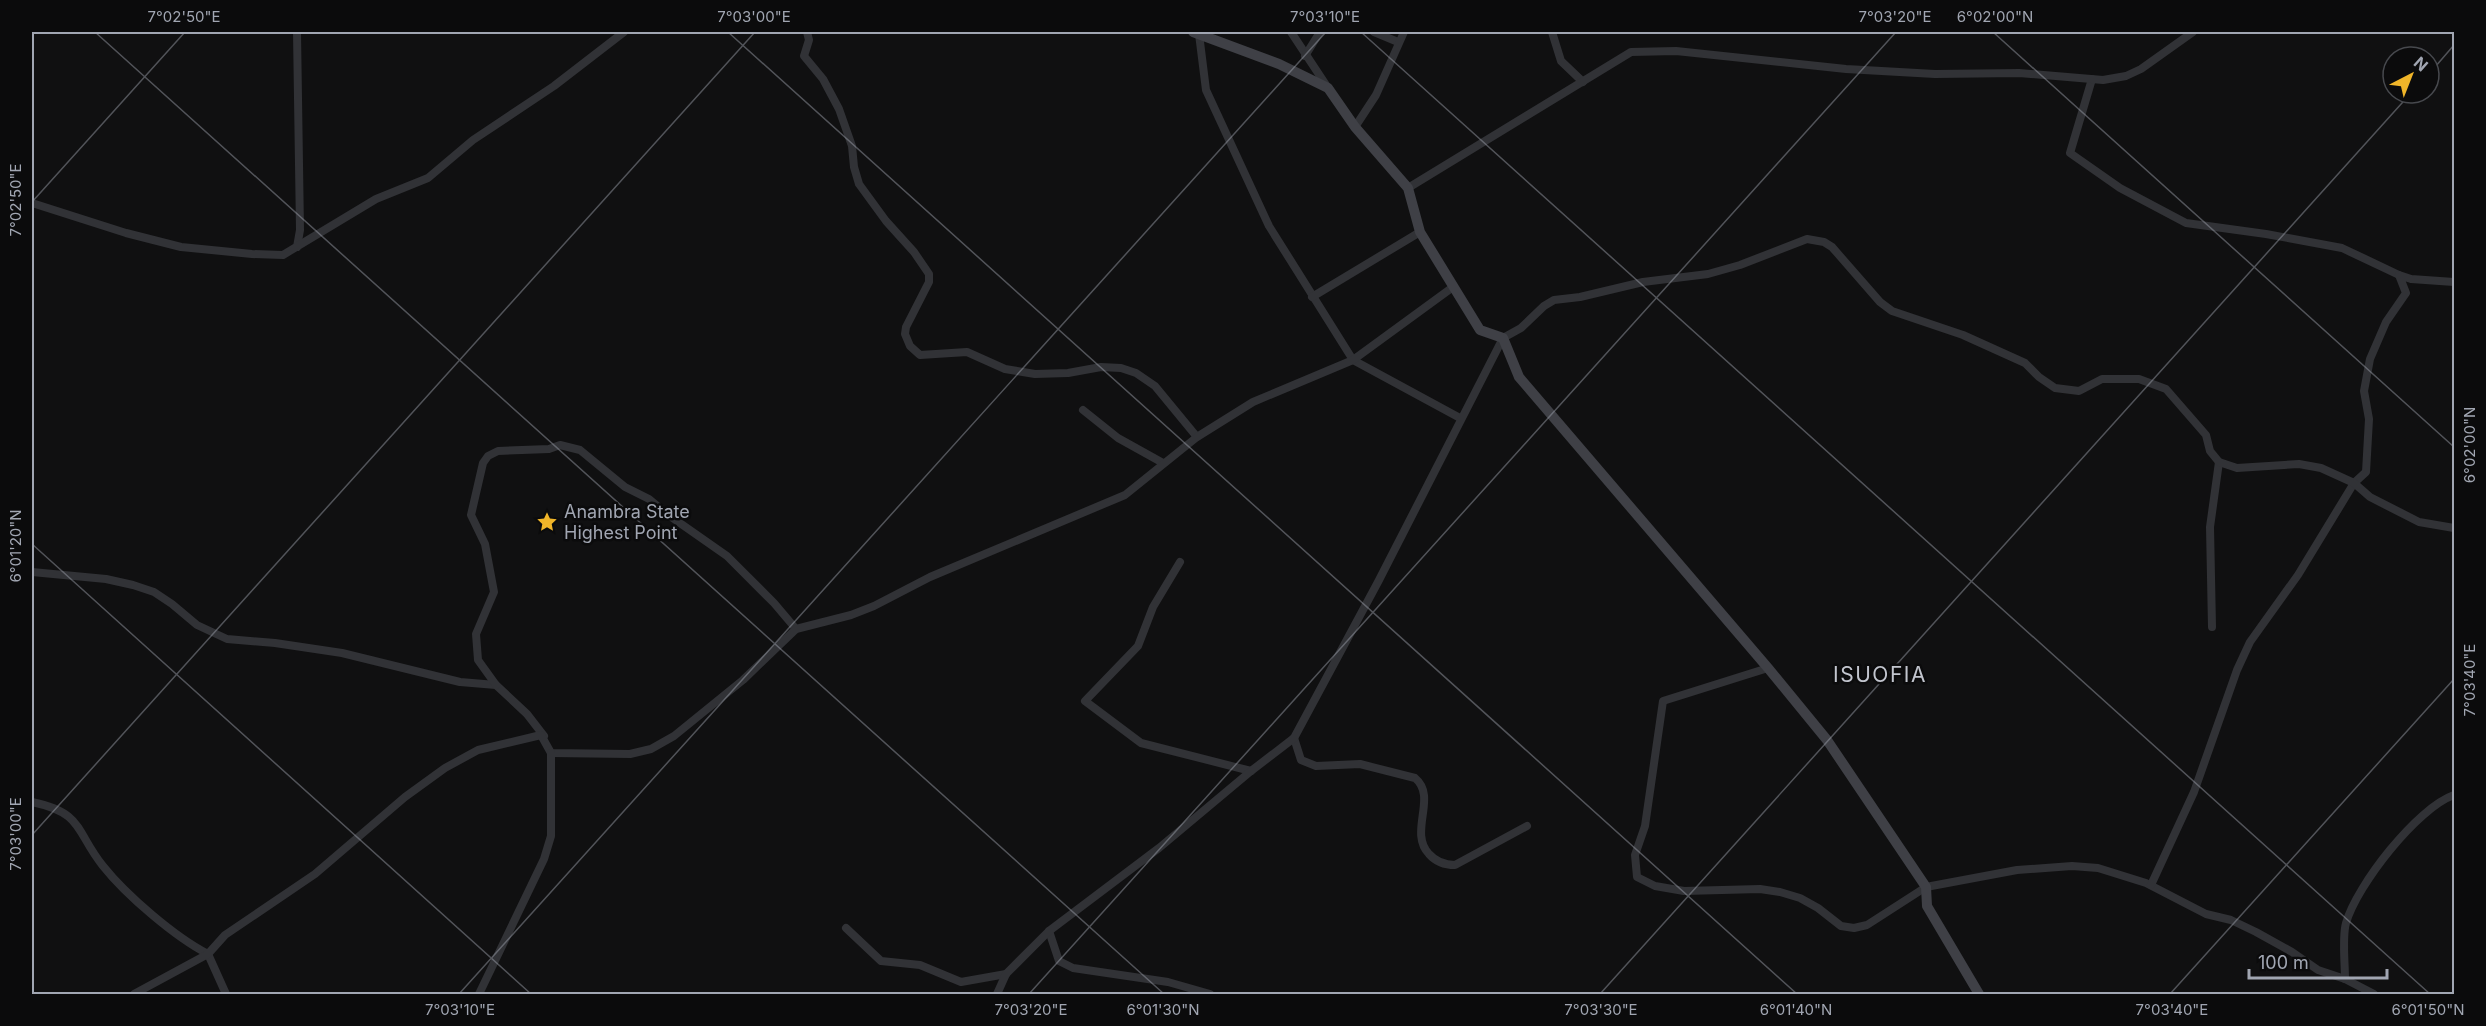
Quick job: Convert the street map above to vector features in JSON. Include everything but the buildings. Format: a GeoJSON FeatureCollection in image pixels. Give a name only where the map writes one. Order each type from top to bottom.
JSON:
{"type":"FeatureCollection","features":[{"type":"Feature","properties":{"kind":"main road"},"geometry":{"type":"LineString","coordinates":[[1196,33],[1279,64],[1328,88],[1355,127],[1408,188],[1420,232],[1480,330],[1503,338],[1519,377],[1768,668],[1852,775],[1926,887],[1927,906],[1977,994]]}},
{"type":"Feature","properties":{"kind":"street"},"geometry":{"type":"LineString","coordinates":[[297,32],[300,230],[297,247]]}},
{"type":"Feature","properties":{"kind":"street"},"geometry":{"type":"LineString","coordinates":[[32,203],[181,247],[283,255],[376,199],[428,178],[473,140],[554,86],[624,32]]}},
{"type":"Feature","properties":{"kind":"street"},"geometry":{"type":"LineString","coordinates":[[807,32],[809,40],[804,56],[823,79],[839,110],[852,146],[854,167],[859,184],[929,274],[929,282],[906,327],[906,340],[915,352],[927,356],[966,352],[1005,369],[1035,374],[1068,373],[1101,367],[1121,368],[1136,373],[1155,386],[1197,436]]}},
{"type":"Feature","properties":{"kind":"street"},"geometry":{"type":"LineString","coordinates":[[1291,32],[1328,88]]}},
{"type":"Feature","properties":{"kind":"street"},"geometry":{"type":"LineString","coordinates":[[1305,56],[1320,32]]}},
{"type":"Feature","properties":{"kind":"street"},"geometry":{"type":"LineString","coordinates":[[1374,32],[1398,42]]}},
{"type":"Feature","properties":{"kind":"street"},"geometry":{"type":"LineString","coordinates":[[1355,127],[1376,95],[1404,32]]}},
{"type":"Feature","properties":{"kind":"street"},"geometry":{"type":"LineString","coordinates":[[1552,32],[1561,62],[1583,82]]}},
{"type":"Feature","properties":{"kind":"street"},"geometry":{"type":"LineString","coordinates":[[1408,188],[1631,52],[1676,51],[1846,69],[1935,74],[2019,72],[2103,80],[2133,72],[2193,32]]}},
{"type":"Feature","properties":{"kind":"street"},"geometry":{"type":"LineString","coordinates":[[1196,33],[1206,90],[1269,226],[1353,360],[1460,418]]}},
{"type":"Feature","properties":{"kind":"street"},"geometry":{"type":"LineString","coordinates":[[2092,79],[2070,153],[2120,188],[2186,223],[2342,248],[2411,279],[2454,282]]}},
{"type":"Feature","properties":{"kind":"street"},"geometry":{"type":"LineString","coordinates":[[1312,297],[1420,232]]}},
{"type":"Feature","properties":{"kind":"street"},"geometry":{"type":"LineString","coordinates":[[997,994],[1006,974],[1048,932],[1159,848],[1294,738],[1372,593],[1503,338],[1521,328],[1544,306],[1554,300],[1580,297],[1643,282],[1707,274],[1740,265],[1807,239],[1824,242],[1832,247],[1880,302],[1892,311],[1963,335],[2025,363],[2055,388],[2079,391],[2102,379],[2139,379],[2166,389],[2206,435],[2210,451],[2219,462],[2236,468],[2299,464],[2321,468],[2354,483],[2370,497],[2419,522],[2454,528]]}},
{"type":"Feature","properties":{"kind":"street"},"geometry":{"type":"LineString","coordinates":[[2151,885],[2194,792],[2236,670],[2250,642],[2298,575],[2354,483],[2366,472],[2369,453],[2369,419],[2364,391],[2370,359],[2386,322],[2406,293],[2399,274]]}},
{"type":"Feature","properties":{"kind":"street"},"geometry":{"type":"LineString","coordinates":[[551,753],[630,754],[651,748],[674,736],[743,680],[796,629],[851,615],[874,606],[930,577],[1125,495],[1197,436],[1253,402],[1353,360],[1453,287]]}},
{"type":"Feature","properties":{"kind":"street"},"geometry":{"type":"LineString","coordinates":[[1083,410],[1118,438],[1163,462]]}},
{"type":"Feature","properties":{"kind":"street"},"geometry":{"type":"LineString","coordinates":[[134,994],[208,954],[225,935],[315,874],[405,797],[445,768],[478,750],[544,736],[527,714],[496,685],[478,660],[476,634],[494,592],[485,544],[471,516],[474,494],[483,464],[488,456],[498,451],[549,449],[560,445],[580,450],[626,487],[649,499],[727,556],[774,603],[796,629]]}},
{"type":"Feature","properties":{"kind":"street"},"geometry":{"type":"LineString","coordinates":[[2212,627],[2210,527],[2219,462]]}},
{"type":"Feature","properties":{"kind":"street"},"geometry":{"type":"LineString","coordinates":[[1180,562],[1153,607],[1138,645],[1085,701],[1141,743],[1251,771]]}},
{"type":"Feature","properties":{"kind":"street"},"geometry":{"type":"LineString","coordinates":[[32,572],[106,579],[144,588],[172,604],[197,625],[226,639],[342,652],[460,682],[496,685]]}},
{"type":"Feature","properties":{"kind":"street"},"geometry":{"type":"LineString","coordinates":[[1768,668],[1663,701],[1645,826],[1635,855],[1637,877],[1655,886],[1684,891],[1750,889],[1780,892],[1800,898],[1818,908],[1841,926],[1854,928],[1867,925],[1926,887],[2017,870],[2072,866],[2098,868],[2151,885],[2206,914],[2231,920],[2292,952],[2318,970],[2345,979],[2368,993]]}},
{"type":"Feature","properties":{"kind":"street"},"geometry":{"type":"LineString","coordinates":[[478,994],[544,859],[551,836],[551,753],[541,735]]}},
{"type":"Feature","properties":{"kind":"street"},"geometry":{"type":"LineString","coordinates":[[1294,738],[1301,760],[1316,766],[1360,764],[1415,778],[1424,795],[1420,840],[1424,850],[1432,858],[1445,865],[1455,865],[1527,826]]}},
{"type":"Feature","properties":{"kind":"street"},"geometry":{"type":"LineString","coordinates":[[2345,979],[2345,924],[2367,881],[2412,824],[2454,795]]}},
{"type":"Feature","properties":{"kind":"street"},"geometry":{"type":"LineString","coordinates":[[32,802],[61,812],[72,819],[83,832],[103,866],[120,884],[191,945],[208,954],[226,994]]}},
{"type":"Feature","properties":{"kind":"street"},"geometry":{"type":"LineString","coordinates":[[846,928],[881,961],[920,965],[961,982],[1006,974]]}},
{"type":"Feature","properties":{"kind":"street"},"geometry":{"type":"LineString","coordinates":[[1048,932],[1059,961],[1073,968],[1168,982],[1210,994]]}},
{"type":"Feature","properties":{"kind":"place","name":"Anambra State Highest Point"},"geometry":{"type":"Point","coordinates":[547,522]}},
{"type":"Feature","properties":{"kind":"district","name":"ISUOFIA"},"geometry":{"type":"Point","coordinates":[1880,675]}}]}
